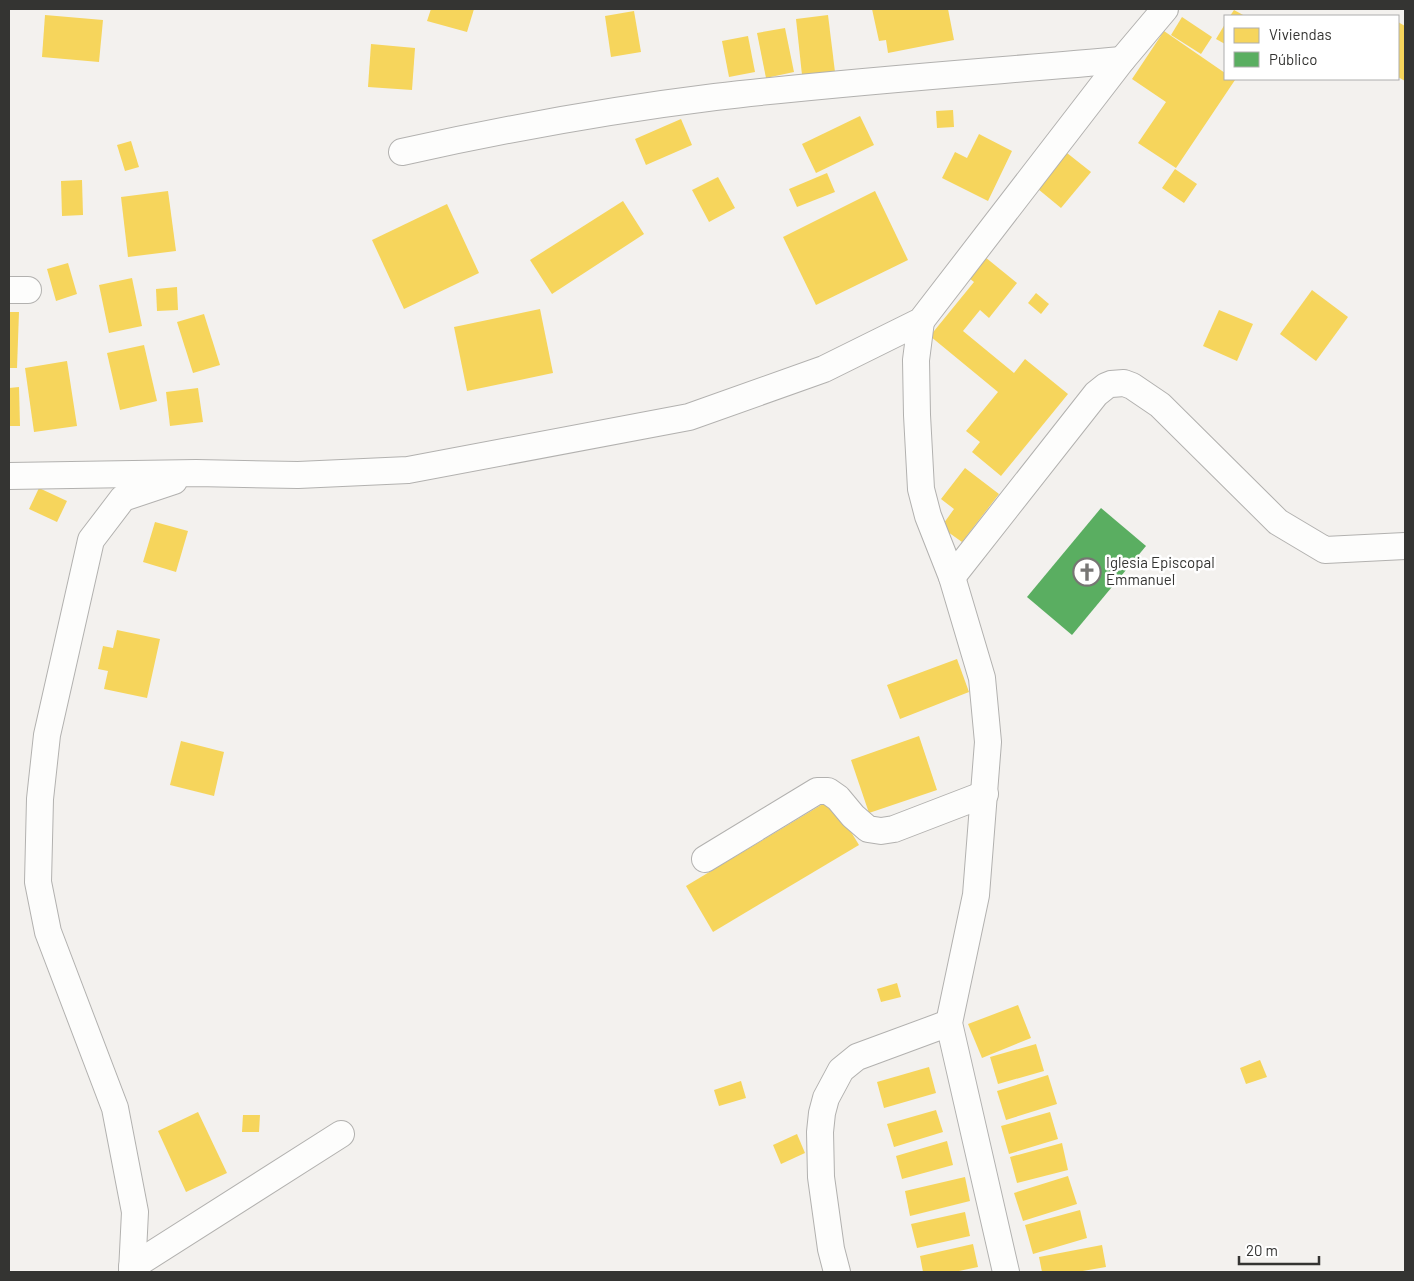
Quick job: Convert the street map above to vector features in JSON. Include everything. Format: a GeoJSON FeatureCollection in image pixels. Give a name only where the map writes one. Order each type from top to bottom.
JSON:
{"type":"FeatureCollection","features":[{"type":"Feature","properties":{"kind":"street"},"geometry":{"type":"LineString","coordinates":[[9,476],[196,473],[298,475],[408,470],[689,417],[824,369],[921,321],[1122,60],[1165,9]]}},
{"type":"Feature","properties":{"kind":"street"},"geometry":{"type":"LineString","coordinates":[[402,152],[610,112],[714,97],[1122,60]]}},
{"type":"Feature","properties":{"kind":"street"},"geometry":{"type":"LineString","coordinates":[[921,321],[916,360],[917,415],[922,489],[928,516],[952,577],[982,678],[988,742],[976,895],[949,1023],[1006,1272]]}},
{"type":"Feature","properties":{"kind":"street"},"geometry":{"type":"LineString","coordinates":[[952,577],[1096,394],[1106,386],[1114,383],[1124,383],[1132,386],[1160,405],[1278,522],[1325,550],[1405,546]]}},
{"type":"Feature","properties":{"kind":"street"},"geometry":{"type":"LineString","coordinates":[[132,1270],[135,1212],[115,1108],[48,932],[38,882],[40,799],[47,735],[91,540],[123,498],[196,473]]}},
{"type":"Feature","properties":{"kind":"street"},"geometry":{"type":"LineString","coordinates":[[706,859],[817,791],[828,791],[838,798],[853,816],[868,829],[881,831],[894,829],[985,794]]}},
{"type":"Feature","properties":{"kind":"street"},"geometry":{"type":"LineString","coordinates":[[837,1272],[831,1248],[821,1177],[820,1132],[826,1098],[841,1070],[857,1057],[949,1023]]}},
{"type":"Feature","properties":{"kind":"street"},"geometry":{"type":"LineString","coordinates":[[132,1270],[341,1134]]}},
{"type":"Feature","properties":{"kind":"building: Viviendas"},"geometry":{"type":"Polygon","coordinates":[[[431,9],[474,9],[467,32],[427,21],[431,9]]]}},
{"type":"Feature","properties":{"kind":"building: Viviendas"},"geometry":{"type":"Polygon","coordinates":[[[872,9],[948,9],[954,40],[888,53],[886,40],[879,41],[872,9]]]}},
{"type":"Feature","properties":{"kind":"building: Viviendas"},"geometry":{"type":"Polygon","coordinates":[[[1234,10],[1243,15],[1231,15],[1234,10]]]}},
{"type":"Feature","properties":{"kind":"building: Viviendas"},"geometry":{"type":"Polygon","coordinates":[[[634,11],[641,52],[611,57],[605,16],[634,11]]]}},
{"type":"Feature","properties":{"kind":"building: Viviendas"},"geometry":{"type":"Polygon","coordinates":[[[45,15],[103,20],[99,62],[42,57],[45,15]]]}},
{"type":"Feature","properties":{"kind":"building: Viviendas"},"geometry":{"type":"Polygon","coordinates":[[[828,15],[835,72],[802,75],[796,19],[828,15]]]}},
{"type":"Feature","properties":{"kind":"building: Viviendas"},"geometry":{"type":"Polygon","coordinates":[[[1182,17],[1212,37],[1201,54],[1171,35],[1182,17]]]}},
{"type":"Feature","properties":{"kind":"building: Viviendas"},"geometry":{"type":"Polygon","coordinates":[[[1399,23],[1405,26],[1405,81],[1399,78],[1399,23]]]}},
{"type":"Feature","properties":{"kind":"building: Viviendas"},"geometry":{"type":"Polygon","coordinates":[[[1224,26],[1224,43],[1216,39],[1224,26]]]}},
{"type":"Feature","properties":{"kind":"building: Viviendas"},"geometry":{"type":"Polygon","coordinates":[[[785,28],[794,72],[766,78],[757,33],[785,28]]]}},
{"type":"Feature","properties":{"kind":"building: Viviendas"},"geometry":{"type":"Polygon","coordinates":[[[1164,31],[1224,72],[1224,80],[1235,80],[1176,168],[1138,143],[1166,102],[1132,79],[1164,31]]]}},
{"type":"Feature","properties":{"kind":"building: Viviendas"},"geometry":{"type":"Polygon","coordinates":[[[748,36],[755,72],[729,77],[722,41],[748,36]]]}},
{"type":"Feature","properties":{"kind":"building: Viviendas"},"geometry":{"type":"Polygon","coordinates":[[[371,44],[415,48],[412,90],[368,87],[371,44]]]}},
{"type":"Feature","properties":{"kind":"building: Viviendas"},"geometry":{"type":"Polygon","coordinates":[[[953,110],[954,127],[937,128],[936,111],[953,110]]]}},
{"type":"Feature","properties":{"kind":"building: Viviendas"},"geometry":{"type":"Polygon","coordinates":[[[860,116],[874,145],[816,173],[802,144],[860,116]]]}},
{"type":"Feature","properties":{"kind":"building: Viviendas"},"geometry":{"type":"Polygon","coordinates":[[[681,119],[692,145],[646,165],[635,139],[681,119]]]}},
{"type":"Feature","properties":{"kind":"building: Viviendas"},"geometry":{"type":"Polygon","coordinates":[[[979,134],[1012,151],[988,201],[942,178],[955,152],[967,158],[979,134]]]}},
{"type":"Feature","properties":{"kind":"building: Viviendas"},"geometry":{"type":"Polygon","coordinates":[[[131,141],[139,167],[125,171],[117,145],[131,141]]]}},
{"type":"Feature","properties":{"kind":"building: Viviendas"},"geometry":{"type":"Polygon","coordinates":[[[1067,153],[1091,172],[1061,208],[1038,189],[1067,153]]]}},
{"type":"Feature","properties":{"kind":"building: Viviendas"},"geometry":{"type":"Polygon","coordinates":[[[1175,169],[1197,184],[1184,203],[1162,188],[1175,169]]]}},
{"type":"Feature","properties":{"kind":"building: Viviendas"},"geometry":{"type":"Polygon","coordinates":[[[827,173],[835,192],[797,207],[789,189],[827,173]]]}},
{"type":"Feature","properties":{"kind":"building: Viviendas"},"geometry":{"type":"Polygon","coordinates":[[[718,177],[735,208],[709,222],[692,190],[718,177]]]}},
{"type":"Feature","properties":{"kind":"building: Viviendas"},"geometry":{"type":"Polygon","coordinates":[[[82,180],[83,215],[62,216],[61,181],[82,180]]]}},
{"type":"Feature","properties":{"kind":"building: Viviendas"},"geometry":{"type":"Polygon","coordinates":[[[168,191],[176,251],[128,257],[121,197],[168,191]]]}},
{"type":"Feature","properties":{"kind":"building: Viviendas"},"geometry":{"type":"Polygon","coordinates":[[[875,191],[908,260],[816,305],[783,237],[875,191]]]}},
{"type":"Feature","properties":{"kind":"building: Viviendas"},"geometry":{"type":"Polygon","coordinates":[[[623,201],[644,234],[552,294],[530,260],[623,201]]]}},
{"type":"Feature","properties":{"kind":"building: Viviendas"},"geometry":{"type":"Polygon","coordinates":[[[447,204],[479,273],[404,309],[372,240],[447,204]]]}},
{"type":"Feature","properties":{"kind":"building: Viviendas"},"geometry":{"type":"Polygon","coordinates":[[[985,257],[1017,283],[989,318],[980,310],[963,331],[1014,373],[1025,359],[1068,394],[1001,476],[972,452],[980,442],[966,431],[998,392],[930,336],[974,282],[969,278],[985,257]]]}},
{"type":"Feature","properties":{"kind":"building: Viviendas"},"geometry":{"type":"Polygon","coordinates":[[[68,263],[77,294],[56,301],[47,269],[68,263]]]}},
{"type":"Feature","properties":{"kind":"building: Viviendas"},"geometry":{"type":"Polygon","coordinates":[[[132,278],[142,326],[109,333],[99,285],[132,278]]]}},
{"type":"Feature","properties":{"kind":"building: Viviendas"},"geometry":{"type":"Polygon","coordinates":[[[177,287],[178,310],[157,311],[156,289],[177,287]]]}},
{"type":"Feature","properties":{"kind":"building: Viviendas"},"geometry":{"type":"Polygon","coordinates":[[[1312,290],[1348,317],[1316,361],[1280,334],[1312,290]]]}},
{"type":"Feature","properties":{"kind":"building: Viviendas"},"geometry":{"type":"Polygon","coordinates":[[[1036,293],[1049,304],[1041,314],[1028,303],[1036,293]]]}},
{"type":"Feature","properties":{"kind":"building: Viviendas"},"geometry":{"type":"Polygon","coordinates":[[[540,309],[553,373],[467,391],[454,327],[540,309]]]}},
{"type":"Feature","properties":{"kind":"building: Viviendas"},"geometry":{"type":"Polygon","coordinates":[[[1219,310],[1253,324],[1237,361],[1203,346],[1219,310]]]}},
{"type":"Feature","properties":{"kind":"building: Viviendas"},"geometry":{"type":"Polygon","coordinates":[[[9,312],[19,312],[17,368],[9,368],[9,312]]]}},
{"type":"Feature","properties":{"kind":"building: Viviendas"},"geometry":{"type":"Polygon","coordinates":[[[204,314],[220,365],[193,373],[177,322],[204,314]]]}},
{"type":"Feature","properties":{"kind":"building: Viviendas"},"geometry":{"type":"Polygon","coordinates":[[[144,345],[157,401],[120,410],[107,353],[144,345]]]}},
{"type":"Feature","properties":{"kind":"building: Viviendas"},"geometry":{"type":"Polygon","coordinates":[[[67,361],[77,426],[34,432],[25,368],[67,361]]]}},
{"type":"Feature","properties":{"kind":"building: Viviendas"},"geometry":{"type":"Polygon","coordinates":[[[19,387],[20,426],[9,426],[9,388],[19,387]]]}},
{"type":"Feature","properties":{"kind":"building: Viviendas"},"geometry":{"type":"Polygon","coordinates":[[[198,388],[203,422],[170,426],[166,392],[198,388]]]}},
{"type":"Feature","properties":{"kind":"building: Viviendas"},"geometry":{"type":"Polygon","coordinates":[[[965,468],[999,494],[962,542],[941,527],[954,509],[941,499],[965,468]]]}},
{"type":"Feature","properties":{"kind":"building: Viviendas"},"geometry":{"type":"Polygon","coordinates":[[[39,488],[67,501],[57,522],[29,509],[39,488]]]}},
{"type":"Feature","properties":{"kind":"building: Viviendas"},"geometry":{"type":"Polygon","coordinates":[[[155,522],[188,531],[176,572],[143,562],[155,522]]]}},
{"type":"Feature","properties":{"kind":"building: Viviendas"},"geometry":{"type":"Polygon","coordinates":[[[117,630],[160,639],[147,698],[104,689],[108,671],[98,669],[103,646],[113,648],[117,630]]]}},
{"type":"Feature","properties":{"kind":"building: Viviendas"},"geometry":{"type":"Polygon","coordinates":[[[957,659],[969,692],[900,719],[887,685],[957,659]]]}},
{"type":"Feature","properties":{"kind":"building: Viviendas"},"geometry":{"type":"Polygon","coordinates":[[[919,736],[937,790],[869,813],[851,760],[919,736]]]}},
{"type":"Feature","properties":{"kind":"building: Viviendas"},"geometry":{"type":"Polygon","coordinates":[[[181,741],[224,752],[214,796],[170,785],[181,741]]]}},
{"type":"Feature","properties":{"kind":"building: Viviendas"},"geometry":{"type":"Polygon","coordinates":[[[831,799],[859,845],[713,932],[686,886],[831,799]]]}},
{"type":"Feature","properties":{"kind":"building: Viviendas"},"geometry":{"type":"Polygon","coordinates":[[[897,983],[901,997],[881,1002],[877,989],[897,983]]]}},
{"type":"Feature","properties":{"kind":"building: Viviendas"},"geometry":{"type":"Polygon","coordinates":[[[1018,1005],[1031,1038],[982,1058],[968,1024],[1018,1005]]]}},
{"type":"Feature","properties":{"kind":"building: Viviendas"},"geometry":{"type":"Polygon","coordinates":[[[1036,1044],[1044,1071],[998,1084],[990,1057],[1036,1044]]]}},
{"type":"Feature","properties":{"kind":"building: Viviendas"},"geometry":{"type":"Polygon","coordinates":[[[1260,1060],[1267,1077],[1246,1084],[1240,1068],[1260,1060]]]}},
{"type":"Feature","properties":{"kind":"building: Viviendas"},"geometry":{"type":"Polygon","coordinates":[[[929,1067],[936,1093],[884,1108],[877,1082],[929,1067]]]}},
{"type":"Feature","properties":{"kind":"building: Viviendas"},"geometry":{"type":"Polygon","coordinates":[[[1048,1075],[1057,1104],[1006,1120],[997,1091],[1048,1075]]]}},
{"type":"Feature","properties":{"kind":"building: Viviendas"},"geometry":{"type":"Polygon","coordinates":[[[741,1081],[746,1098],[719,1106],[714,1090],[741,1081]]]}},
{"type":"Feature","properties":{"kind":"building: Viviendas"},"geometry":{"type":"Polygon","coordinates":[[[936,1110],[943,1132],[894,1147],[887,1124],[936,1110]]]}},
{"type":"Feature","properties":{"kind":"building: Viviendas"},"geometry":{"type":"Polygon","coordinates":[[[198,1112],[227,1173],[186,1192],[158,1131],[198,1112]]]}},
{"type":"Feature","properties":{"kind":"building: Viviendas"},"geometry":{"type":"Polygon","coordinates":[[[1050,1112],[1058,1139],[1009,1154],[1001,1126],[1050,1112]]]}},
{"type":"Feature","properties":{"kind":"building: Viviendas"},"geometry":{"type":"Polygon","coordinates":[[[243,1115],[260,1115],[259,1132],[242,1132],[243,1115]]]}},
{"type":"Feature","properties":{"kind":"building: Viviendas"},"geometry":{"type":"Polygon","coordinates":[[[797,1134],[805,1153],[781,1164],[773,1145],[797,1134]]]}},
{"type":"Feature","properties":{"kind":"building: Viviendas"},"geometry":{"type":"Polygon","coordinates":[[[947,1141],[953,1165],[902,1179],[896,1156],[947,1141]]]}},
{"type":"Feature","properties":{"kind":"building: Viviendas"},"geometry":{"type":"Polygon","coordinates":[[[1062,1143],[1068,1170],[1017,1183],[1010,1157],[1062,1143]]]}},
{"type":"Feature","properties":{"kind":"building: Viviendas"},"geometry":{"type":"Polygon","coordinates":[[[1068,1176],[1077,1204],[1023,1221],[1014,1193],[1068,1176]]]}},
{"type":"Feature","properties":{"kind":"building: Viviendas"},"geometry":{"type":"Polygon","coordinates":[[[965,1177],[970,1201],[910,1216],[905,1191],[965,1177]]]}},
{"type":"Feature","properties":{"kind":"building: Viviendas"},"geometry":{"type":"Polygon","coordinates":[[[1080,1210],[1087,1238],[1033,1254],[1025,1225],[1080,1210]]]}},
{"type":"Feature","properties":{"kind":"building: Viviendas"},"geometry":{"type":"Polygon","coordinates":[[[965,1212],[970,1236],[917,1248],[911,1224],[965,1212]]]}},
{"type":"Feature","properties":{"kind":"building: Viviendas"},"geometry":{"type":"Polygon","coordinates":[[[973,1244],[978,1267],[954,1272],[923,1272],[920,1256],[973,1244]]]}},
{"type":"Feature","properties":{"kind":"building: Viviendas"},"geometry":{"type":"Polygon","coordinates":[[[1102,1245],[1106,1267],[1077,1272],[1042,1272],[1039,1257],[1102,1245]]]}},
{"type":"Feature","properties":{"kind":"building: Público","name":"Iglesia Episcopal Emmanuel"},"geometry":{"type":"Polygon","coordinates":[[[1101,508],[1146,546],[1072,635],[1027,597],[1101,508]]]}},
{"type":"Feature","properties":{"kind":"place","name":"Iglesia Episcopal Emmanuel"},"geometry":{"type":"Point","coordinates":[1087,572]}}]}
